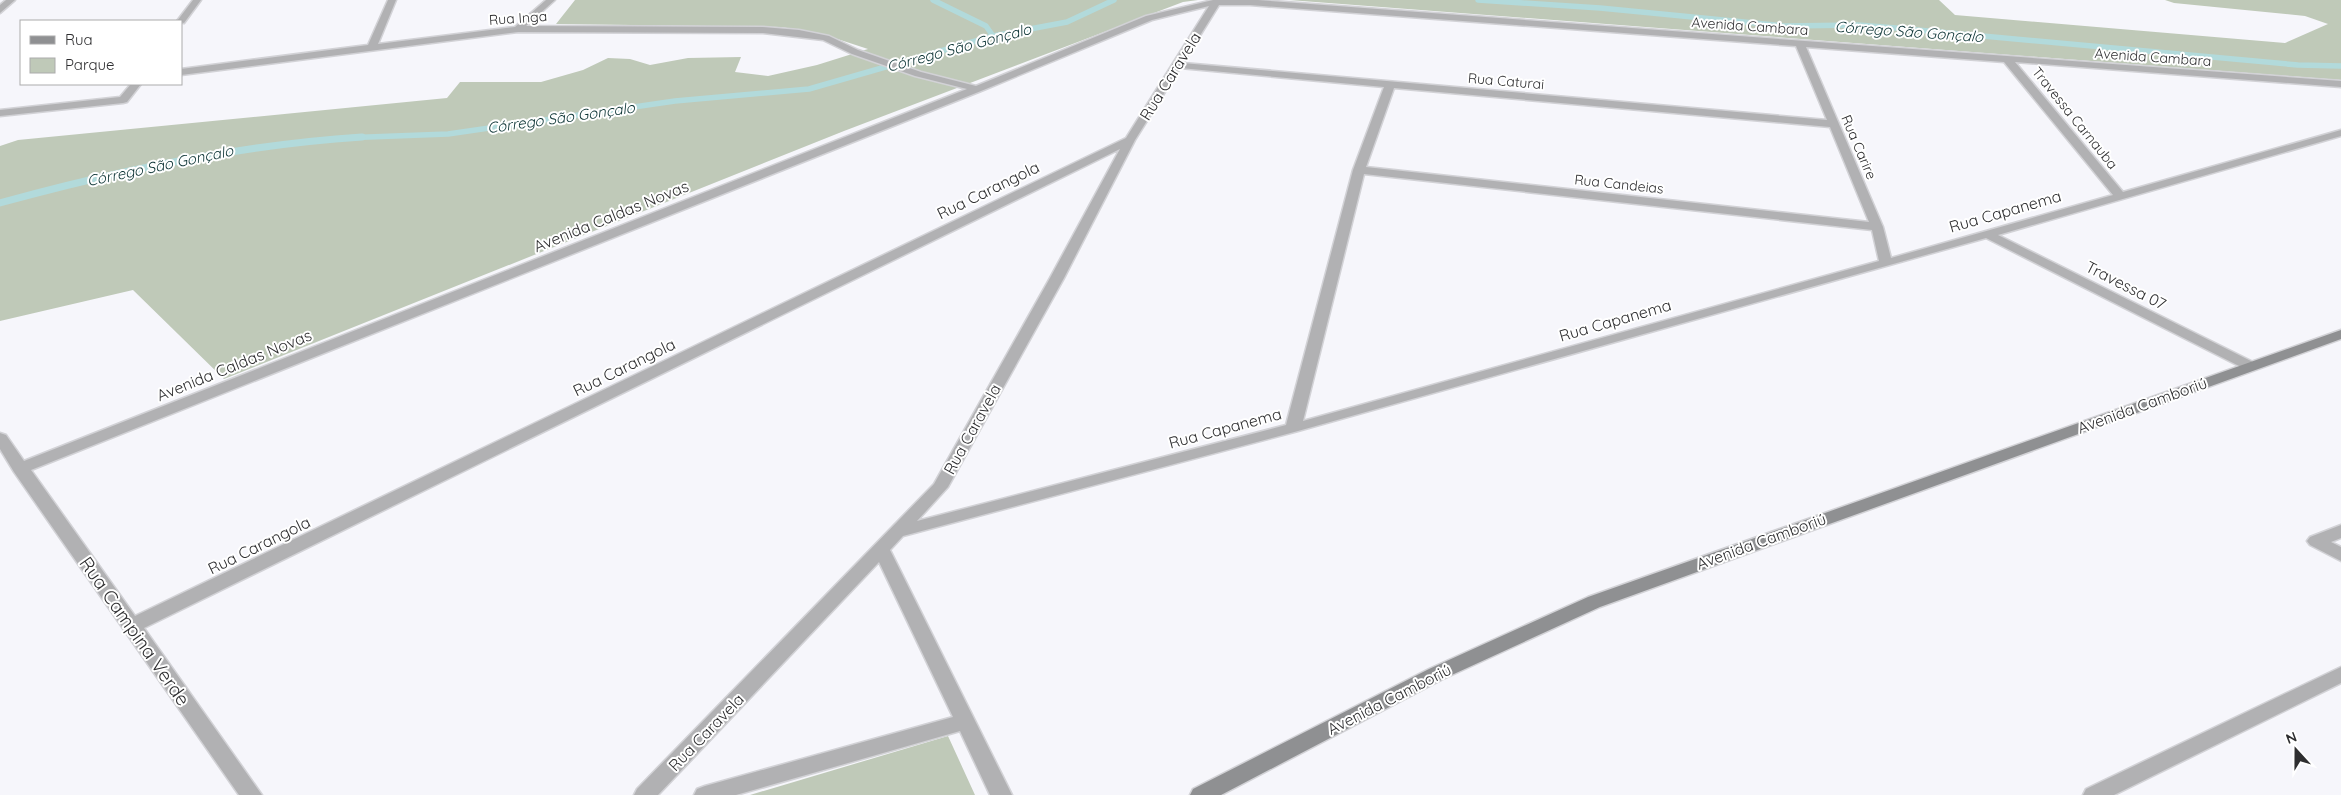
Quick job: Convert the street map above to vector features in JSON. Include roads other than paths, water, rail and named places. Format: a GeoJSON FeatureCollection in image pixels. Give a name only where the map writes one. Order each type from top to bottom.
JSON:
{"type":"FeatureCollection","features":[{"type":"Feature","properties":{"kind":"street"},"geometry":{"type":"LineString","coordinates":[[0,10],[11,0]]}},
{"type":"Feature","properties":{"kind":"street"},"geometry":{"type":"LineString","coordinates":[[182,20],[197,0]]}},
{"type":"Feature","properties":{"kind":"street"},"geometry":{"type":"LineString","coordinates":[[371,48],[392,0]]}},
{"type":"Feature","properties":{"kind":"street"},"geometry":{"type":"LineString","coordinates":[[518,29],[551,0]]}},
{"type":"Feature","properties":{"kind":"street","name":"Avenida Cambara"},"geometry":{"type":"LineString","coordinates":[[1216,2],[1250,2],[2341,84]]}},
{"type":"Feature","properties":{"kind":"street","name":"Rua Caravela"},"geometry":{"type":"LineString","coordinates":[[646,795],[940,487],[1057,278],[1130,140],[1216,2]]}},
{"type":"Feature","properties":{"kind":"street","name":"Avenida Caldas Novas"},"geometry":{"type":"LineString","coordinates":[[20,468],[977,89],[1149,18],[1216,2]]}},
{"type":"Feature","properties":{"kind":"street","name":"Rua Inga"},"geometry":{"type":"LineString","coordinates":[[182,72],[518,29],[763,30],[799,33],[826,38],[855,52],[918,74],[977,89]]}},
{"type":"Feature","properties":{"kind":"street","name":"Rua Carire"},"geometry":{"type":"LineString","coordinates":[[1800,44],[1832,124],[1877,227],[1886,263]]}},
{"type":"Feature","properties":{"kind":"street","name":"Travessa Carnauba"},"geometry":{"type":"LineString","coordinates":[[2007,60],[2120,196]]}},
{"type":"Feature","properties":{"kind":"street","name":"Rua Caturai"},"geometry":{"type":"LineString","coordinates":[[1177,65],[1832,124]]}},
{"type":"Feature","properties":{"kind":"street"},"geometry":{"type":"LineString","coordinates":[[1294,428],[1359,170],[1390,84]]}},
{"type":"Feature","properties":{"kind":"street"},"geometry":{"type":"LineString","coordinates":[[0,114],[122,100],[135,85]]}},
{"type":"Feature","properties":{"kind":"street","name":"Rua Capanema"},"geometry":{"type":"LineString","coordinates":[[897,532],[1294,428],[1886,263],[2341,133]]}},
{"type":"Feature","properties":{"kind":"street","name":"Rua Carangola"},"geometry":{"type":"LineString","coordinates":[[132,626],[1130,140]]}},
{"type":"Feature","properties":{"kind":"street","name":"Rua Candeias"},"geometry":{"type":"LineString","coordinates":[[1359,170],[1877,227]]}},
{"type":"Feature","properties":{"kind":"street","name":"Travessa 07"},"geometry":{"type":"LineString","coordinates":[[1987,234],[2250,366]]}},
{"type":"Feature","properties":{"kind":"street","name":"Avenida Camboriú"},"geometry":{"type":"LineString","coordinates":[[1201,795],[1436,674],[1594,602],[2341,334]]}},
{"type":"Feature","properties":{"kind":"street","name":"Rua Campina Verde"},"geometry":{"type":"LineString","coordinates":[[0,438],[251,795]]}},
{"type":"Feature","properties":{"kind":"street"},"geometry":{"type":"LineString","coordinates":[[2341,530],[2316,541],[2341,555]]}},
{"type":"Feature","properties":{"kind":"street"},"geometry":{"type":"LineString","coordinates":[[881,549],[1001,795]]}},
{"type":"Feature","properties":{"kind":"street"},"geometry":{"type":"LineString","coordinates":[[2094,795],[2341,674]]}},
{"type":"Feature","properties":{"kind":"street"},"geometry":{"type":"LineString","coordinates":[[705,795],[965,722]]}},
{"type":"Feature","properties":{"kind":"waterway"},"geometry":{"type":"LineString","coordinates":[[933,0],[986,26],[993,36]]}},
{"type":"Feature","properties":{"kind":"waterway","name":"Córrego São Gonçalo"},"geometry":{"type":"LineString","coordinates":[[993,36],[1067,22],[1114,0]]}},
{"type":"Feature","properties":{"kind":"waterway","name":"Córrego São Gonçalo"},"geometry":{"type":"LineString","coordinates":[[1478,0],[1600,8],[1784,26],[1858,25],[2298,65],[2341,66]]}},
{"type":"Feature","properties":{"kind":"waterway","name":"Córrego São Gonçalo"},"geometry":{"type":"LineString","coordinates":[[357,137],[448,134],[675,101],[809,89],[993,36]]}},
{"type":"Feature","properties":{"kind":"waterway","name":"Córrego São Gonçalo"},"geometry":{"type":"LineString","coordinates":[[0,203],[89,180],[180,161],[270,146],[357,137]]}},
{"type":"Feature","properties":{"kind":"waterway","name":"Córrego São Gonçalo"},"geometry":{"type":"LineString","coordinates":[[342,138],[357,137]]}},
{"type":"Feature","properties":{"kind":"waterway","name":"Córrego São Gonçalo"},"geometry":{"type":"LineString","coordinates":[[357,137],[362,137]]}}]}
